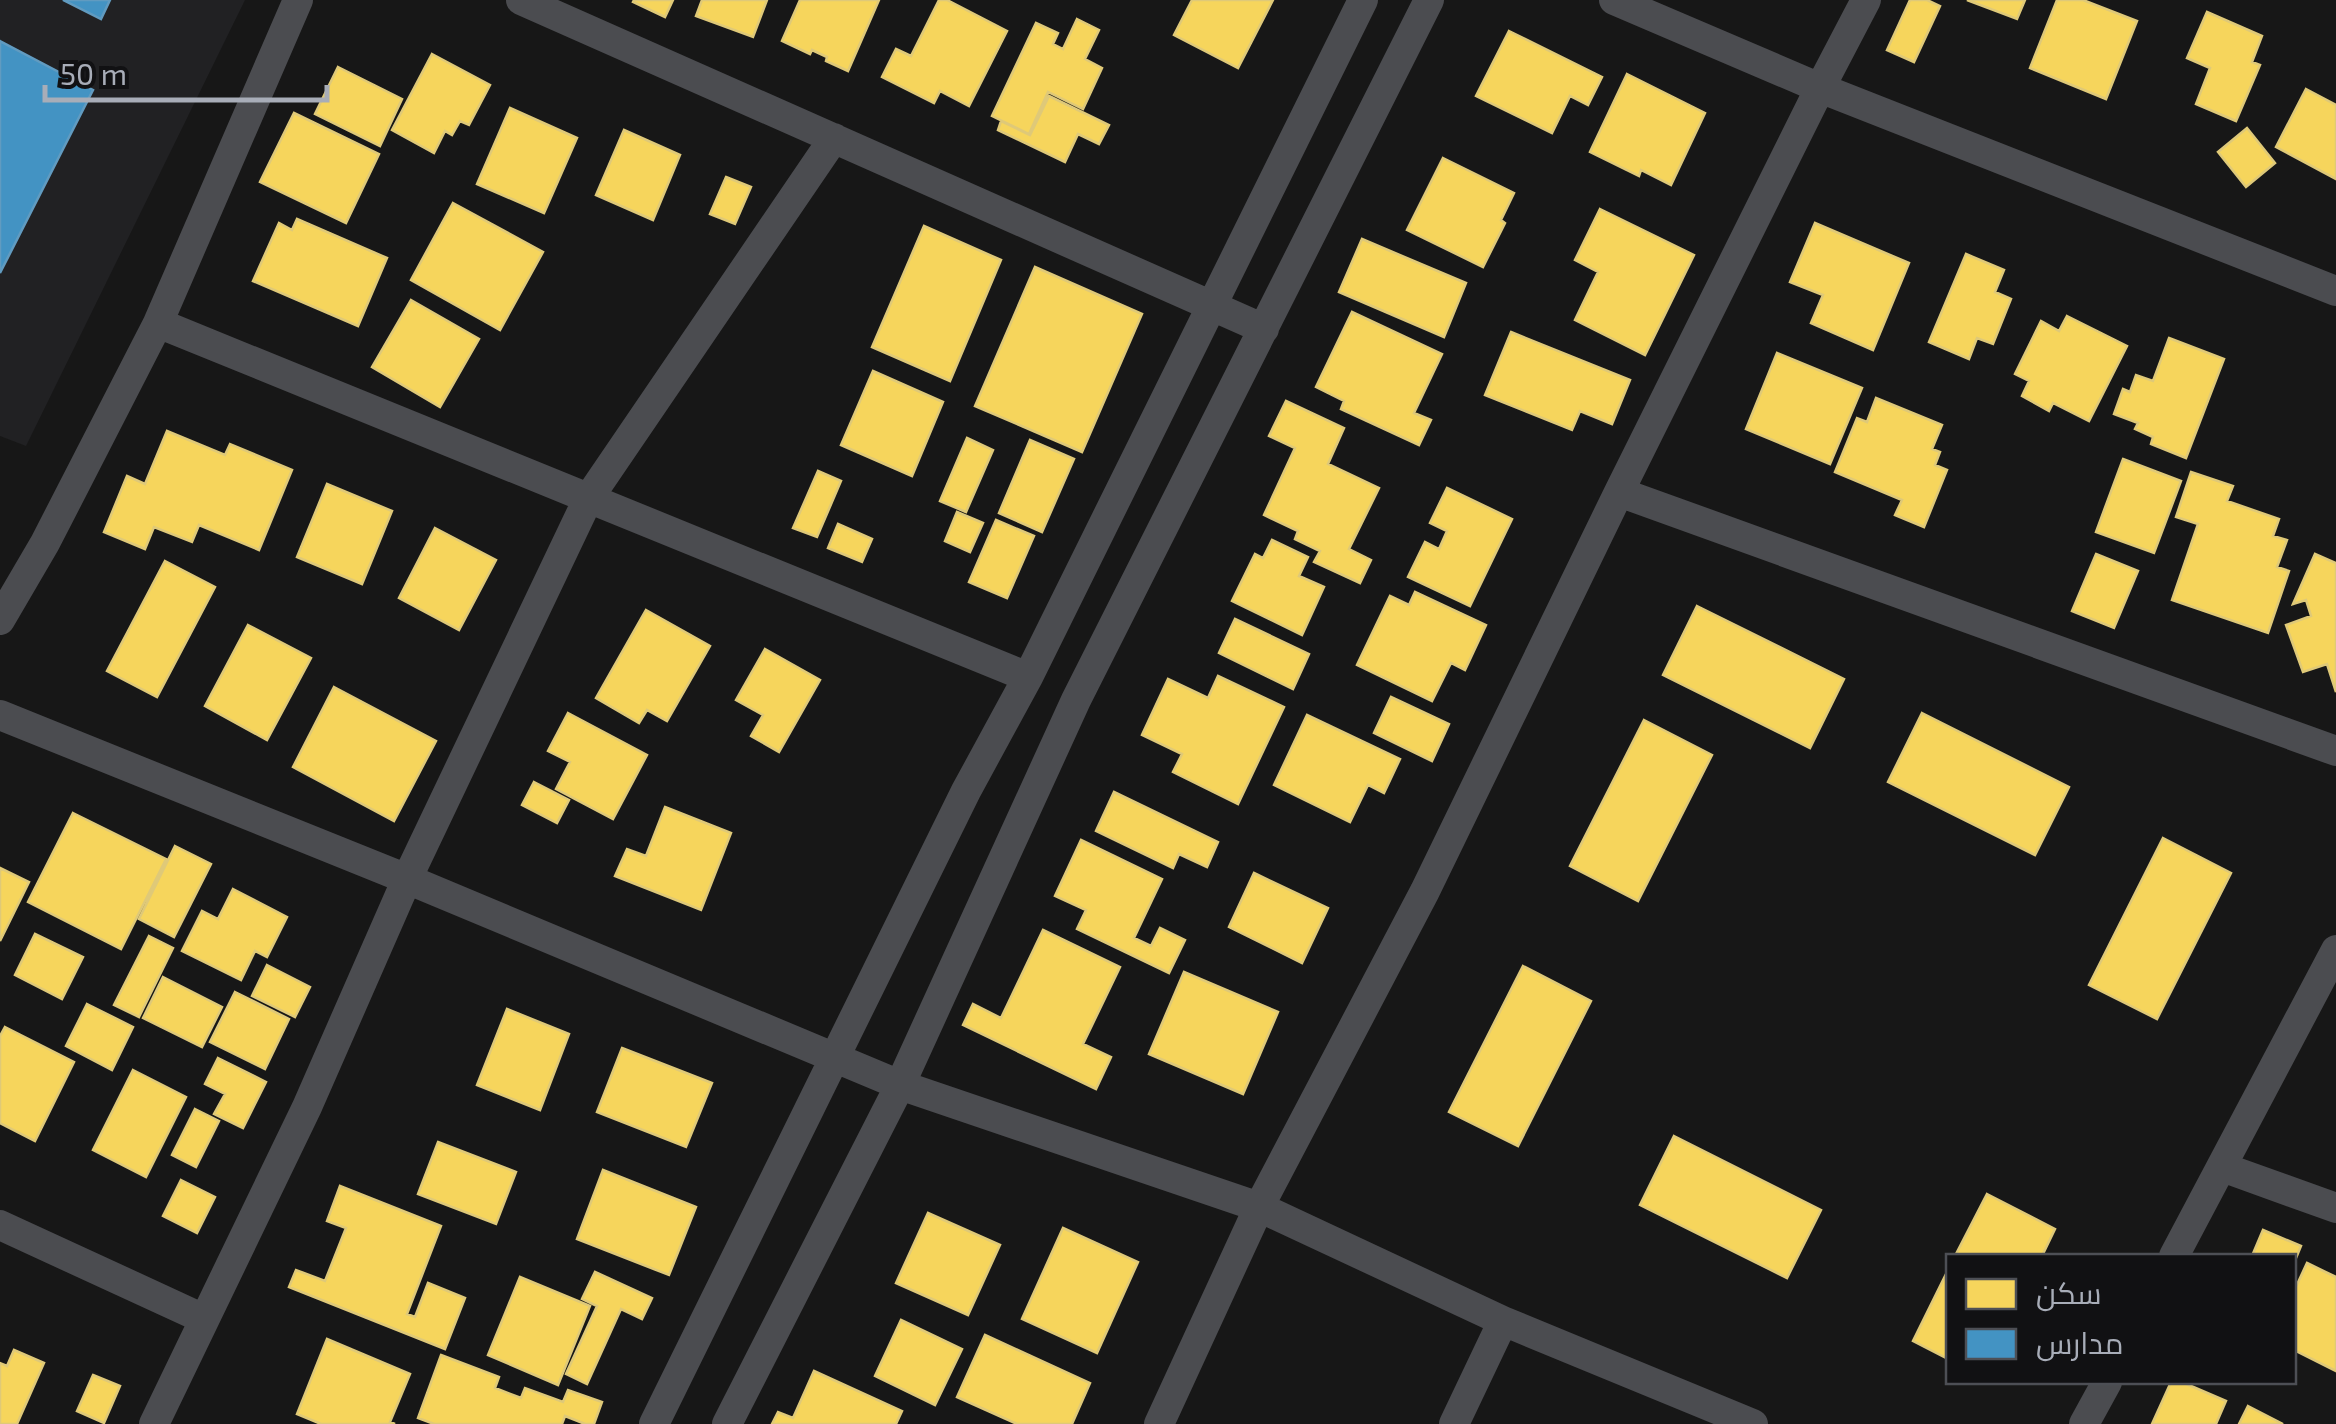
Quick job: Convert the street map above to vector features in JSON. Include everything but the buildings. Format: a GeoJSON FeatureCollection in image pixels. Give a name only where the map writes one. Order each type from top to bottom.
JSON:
{"type":"FeatureCollection","features":[{"type":"Feature","properties":{"kind":"street"},"geometry":{"type":"LineString","coordinates":[[0,620],[45,543],[158,323],[298,0]]}},
{"type":"Feature","properties":{"kind":"street"},"geometry":{"type":"LineString","coordinates":[[522,0],[1264,329]]}},
{"type":"Feature","properties":{"kind":"street"},"geometry":{"type":"LineString","coordinates":[[654,1424],[1363,0]]}},
{"type":"Feature","properties":{"kind":"street"},"geometry":{"type":"LineString","coordinates":[[727,1424],[900,1085],[1076,700],[1429,0]]}},
{"type":"Feature","properties":{"kind":"street"},"geometry":{"type":"LineString","coordinates":[[1614,0],[1820,88],[2336,291]]}},
{"type":"Feature","properties":{"kind":"street"},"geometry":{"type":"LineString","coordinates":[[1159,1424],[1259,1207],[1425,891],[1619,492],[1866,0]]}},
{"type":"Feature","properties":{"kind":"street"},"geometry":{"type":"LineString","coordinates":[[154,1424],[307,1107],[407,878],[588,498],[834,138]]}},
{"type":"Feature","properties":{"kind":"street"},"geometry":{"type":"LineString","coordinates":[[158,323],[1028,677]]}},
{"type":"Feature","properties":{"kind":"street"},"geometry":{"type":"LineString","coordinates":[[1619,492],[2336,750]]}},
{"type":"Feature","properties":{"kind":"street"},"geometry":{"type":"LineString","coordinates":[[0,715],[407,878],[900,1085],[1259,1207],[1503,1321],[1753,1424]]}},
{"type":"Feature","properties":{"kind":"street"},"geometry":{"type":"LineString","coordinates":[[2175,1254],[2336,950]]}},
{"type":"Feature","properties":{"kind":"street"},"geometry":{"type":"LineString","coordinates":[[2222,1167],[2336,1208]]}},
{"type":"Feature","properties":{"kind":"street"},"geometry":{"type":"LineString","coordinates":[[0,1224],[204,1319]]}},
{"type":"Feature","properties":{"kind":"street"},"geometry":{"type":"LineString","coordinates":[[1454,1424],[1503,1321]]}},
{"type":"Feature","properties":{"kind":"street"},"geometry":{"type":"LineString","coordinates":[[2084,1424],[2106,1384]]}},
{"type":"Feature","properties":{"kind":"shaded area"},"geometry":{"type":"Polygon","coordinates":[[[0,0],[245,0],[26,446],[0,436],[0,0]]]}}]}
